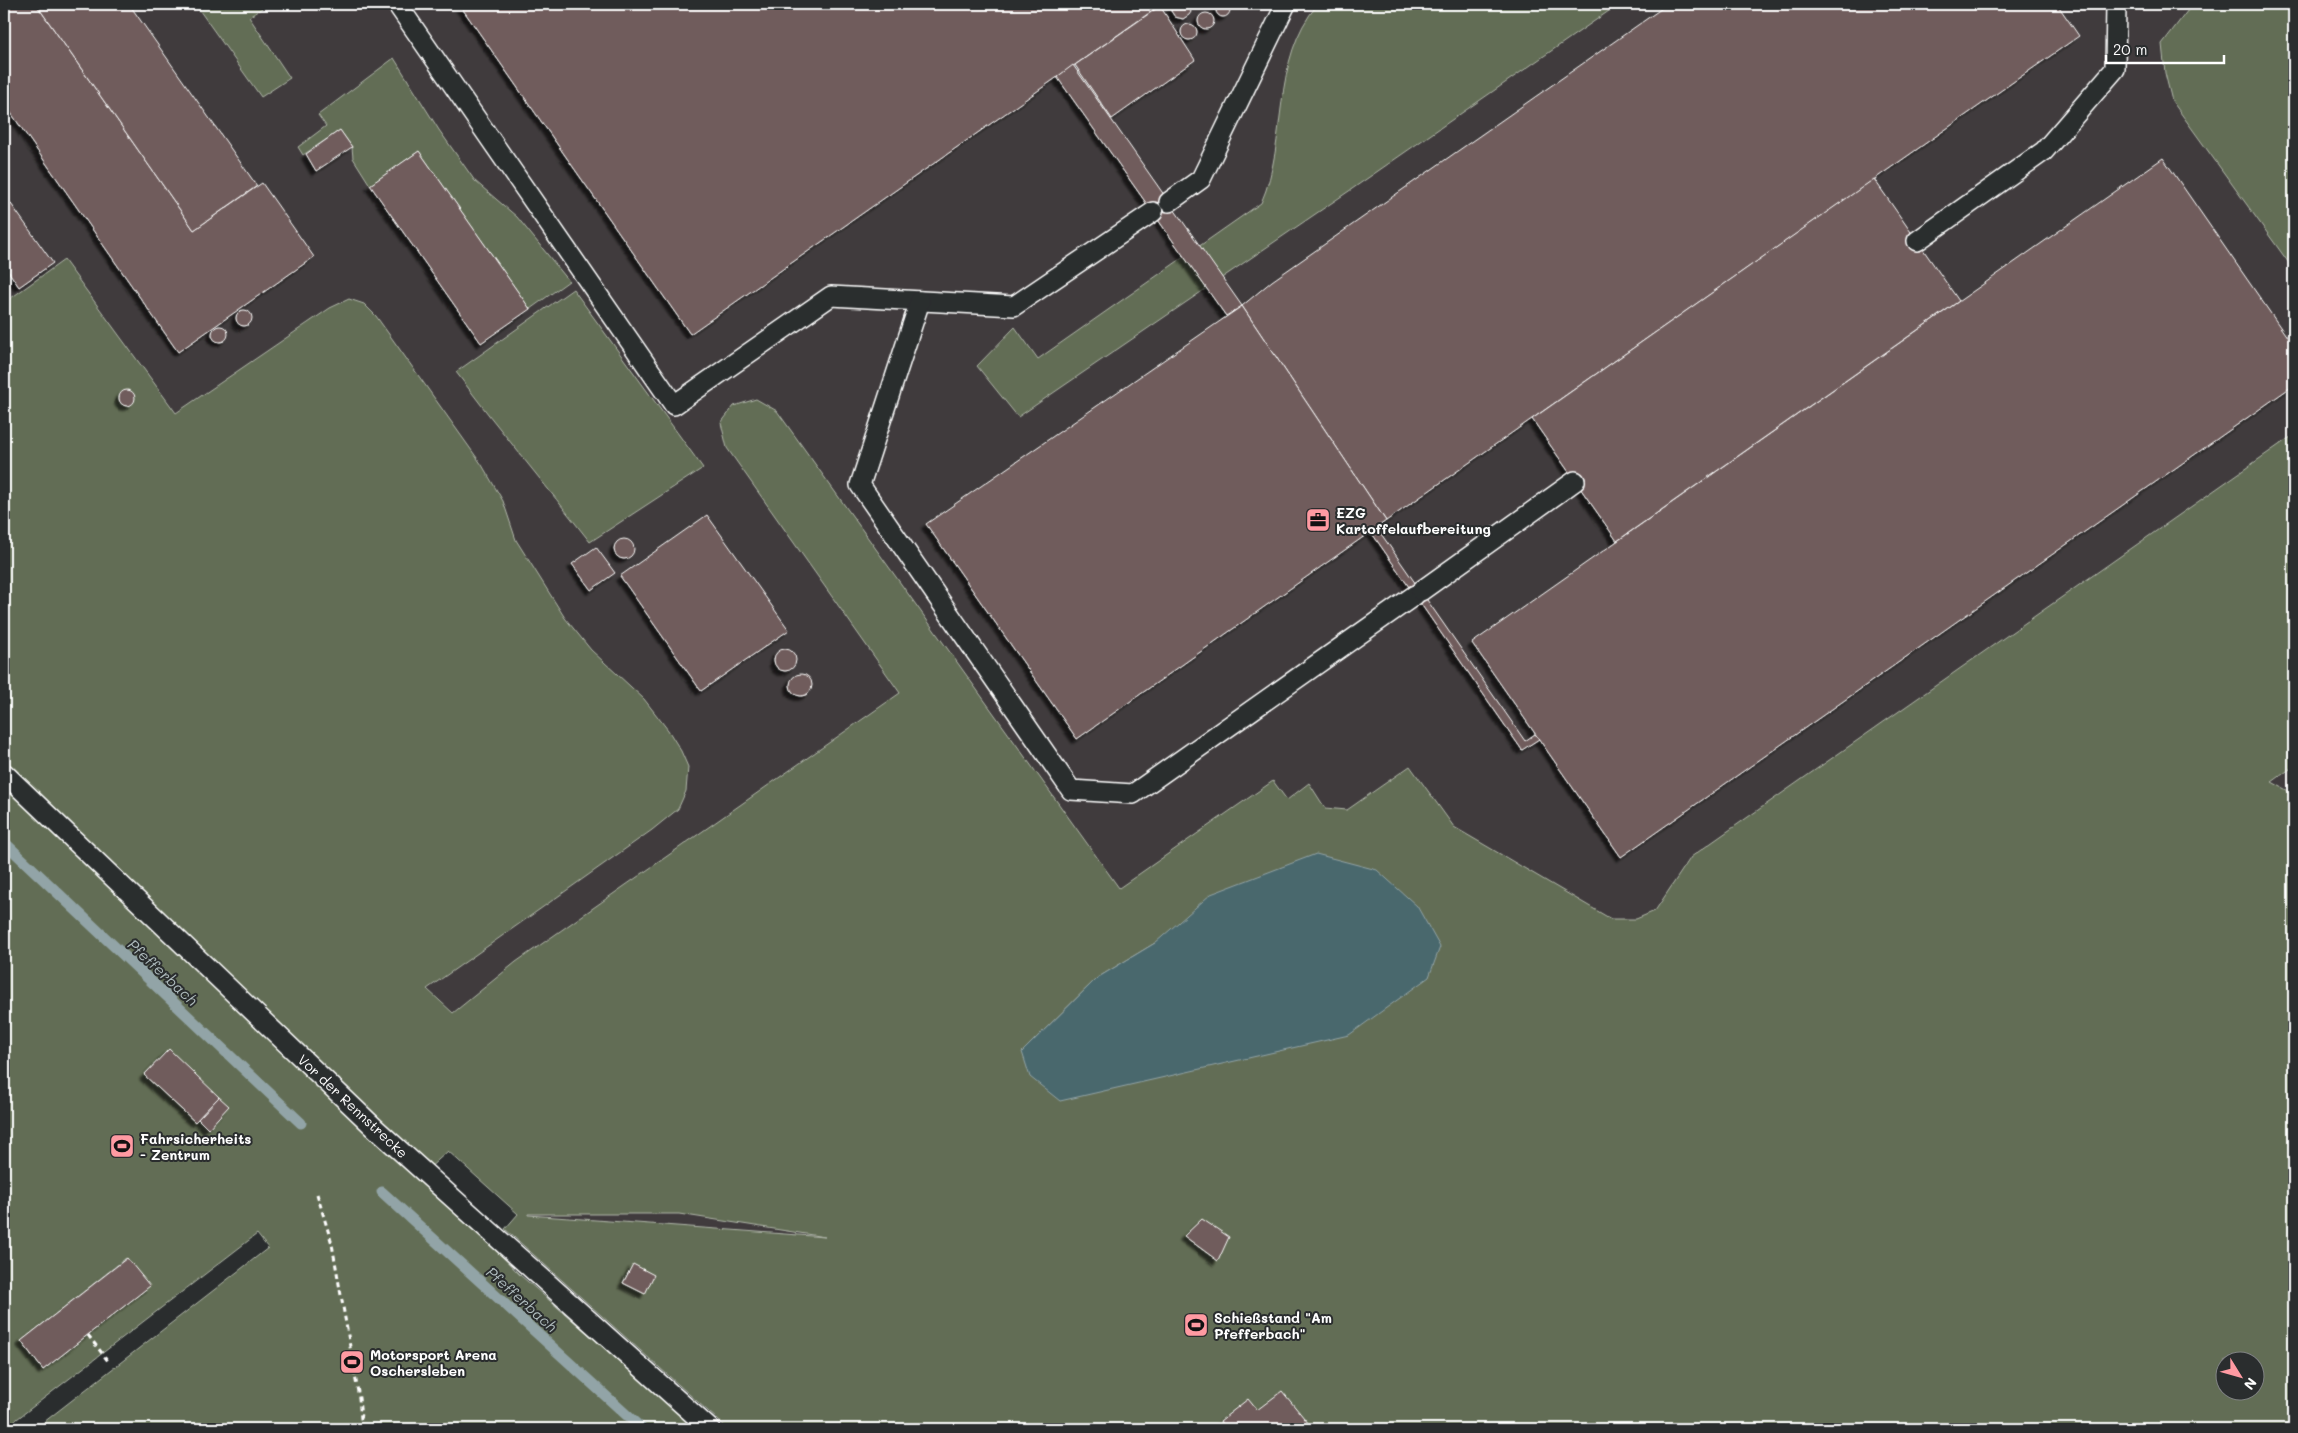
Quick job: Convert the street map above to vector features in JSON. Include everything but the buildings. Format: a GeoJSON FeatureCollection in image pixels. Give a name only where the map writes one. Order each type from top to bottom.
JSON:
{"type":"FeatureCollection","features":[{"type":"Feature","properties":{"kind":"lane"},"geometry":{"type":"LineString","coordinates":[[397,4],[674,405],[831,296],[1014,306],[1153,212]]}},
{"type":"Feature","properties":{"kind":"lane"},"geometry":{"type":"LineString","coordinates":[[1169,202],[1201,179],[1286,4]]}},
{"type":"Feature","properties":{"kind":"lane"},"geometry":{"type":"LineString","coordinates":[[1917,240],[2044,151],[2115,69],[2116,4]]}},
{"type":"Feature","properties":{"kind":"lane"},"geometry":{"type":"LineString","coordinates":[[920,301],[860,485],[1071,790],[1133,794],[1576,481]]}},
{"type":"Feature","properties":{"kind":"lane","name":"Vor der Rennstrecke"},"geometry":{"type":"LineString","coordinates":[[4,773],[376,1129],[710,1429]]}},
{"type":"Feature","properties":{"kind":"path"},"geometry":{"type":"LineString","coordinates":[[4,154],[10,149]]}},
{"type":"Feature","properties":{"kind":"path"},"geometry":{"type":"LineString","coordinates":[[317,1194],[332,1244],[359,1398],[362,1429]]}},
{"type":"Feature","properties":{"kind":"path"},"geometry":{"type":"LineString","coordinates":[[88,1335],[108,1361]]}},
{"type":"Feature","properties":{"kind":"shaded area"},"geometry":{"type":"Polygon","coordinates":[[[4,4],[2294,4],[2294,1429],[853,1259],[519,1214],[453,1013],[4,587],[4,4]]]}},
{"type":"Feature","properties":{"kind":"green space"},"geometry":{"type":"Polygon","coordinates":[[[195,4],[268,4],[249,17],[290,78],[261,97],[195,4]]]}},
{"type":"Feature","properties":{"kind":"green space"},"geometry":{"type":"Polygon","coordinates":[[[1318,4],[1619,4],[1018,417],[977,366],[1015,327],[1038,359],[1261,203],[1270,179],[1286,75],[1293,50],[1303,26],[1318,4]]]}},
{"type":"Feature","properties":{"kind":"green space"},"geometry":{"type":"Polygon","coordinates":[[[2196,4],[2294,4],[2294,270],[2172,101],[2165,73],[2162,44],[2188,10],[2196,4]]]}},
{"type":"Feature","properties":{"kind":"green space"},"geometry":{"type":"Polygon","coordinates":[[[394,58],[439,130],[475,181],[517,217],[569,281],[530,309],[419,151],[370,185],[353,158],[352,147],[340,130],[303,155],[298,147],[326,126],[318,115],[394,58]]]}},
{"type":"Feature","properties":{"kind":"green space"},"geometry":{"type":"Polygon","coordinates":[[[64,260],[176,413],[330,308],[349,299],[364,304],[376,316],[482,465],[503,501],[516,540],[565,618],[591,650],[644,699],[668,730],[681,751],[688,767],[686,791],[678,809],[652,830],[427,989],[453,1013],[516,962],[900,693],[727,448],[721,423],[734,406],[756,399],[777,411],[1119,888],[1273,781],[1287,800],[1309,783],[1325,808],[1347,810],[1410,766],[1454,827],[1611,919],[1636,919],[1655,911],[1691,857],[2289,438],[2294,437],[2294,766],[2272,782],[2294,794],[2294,1429],[728,1429],[505,1229],[518,1214],[448,1151],[417,1179],[490,1244],[520,1275],[698,1429],[35,1429],[268,1248],[257,1234],[4,1429],[4,303],[64,260]],[[1155,943],[1097,978],[1023,1051],[1155,943]],[[679,1214],[528,1215],[825,1237],[679,1214]],[[126,1258],[21,1341],[43,1370],[149,1286],[126,1258]]]}},
{"type":"Feature","properties":{"kind":"green space"},"geometry":{"type":"Polygon","coordinates":[[[573,289],[703,468],[590,542],[456,372],[573,289]]]}},
{"type":"Feature","properties":{"kind":"water"},"geometry":{"type":"Polygon","coordinates":[[[1316,854],[1377,870],[1417,906],[1440,947],[1429,977],[1349,1035],[1060,1101],[1030,1077],[1022,1052],[1097,978],[1155,943],[1211,894],[1316,854]]]}},
{"type":"Feature","properties":{"kind":"waterway","name":"Pfefferbach"},"geometry":{"type":"LineString","coordinates":[[4,842],[301,1123]]}},
{"type":"Feature","properties":{"kind":"waterway","name":"Pfefferbach"},"geometry":{"type":"LineString","coordinates":[[382,1192],[642,1429]]}},
{"type":"Feature","properties":{"kind":"place","name":"EZG Kartoffelaufbereitung"},"geometry":{"type":"Point","coordinates":[1318,520]}},
{"type":"Feature","properties":{"kind":"place","name":"Fahrsicherheits - Zentrum"},"geometry":{"type":"Point","coordinates":[122,1146]}},
{"type":"Feature","properties":{"kind":"place","name":"Schießstand \"Am Pfefferbach\""},"geometry":{"type":"Point","coordinates":[1196,1325]}},
{"type":"Feature","properties":{"kind":"place","name":"Motorsport Arena Oschersleben"},"geometry":{"type":"Point","coordinates":[352,1362]}}]}
